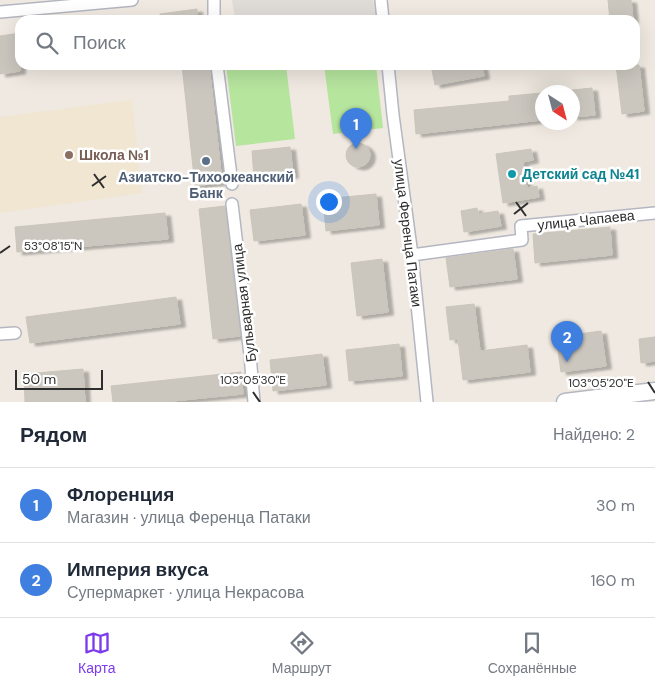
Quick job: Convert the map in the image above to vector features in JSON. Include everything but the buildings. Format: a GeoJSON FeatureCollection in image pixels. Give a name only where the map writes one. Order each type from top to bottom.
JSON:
{"type":"FeatureCollection","features":[{"type":"Feature","properties":{"kind":"main road"},"geometry":{"type":"LineString","coordinates":[[566,402],[655,392]]}},
{"type":"Feature","properties":{"kind":"street"},"geometry":{"type":"LineString","coordinates":[[0,12],[132,0]]}},
{"type":"Feature","properties":{"kind":"street"},"geometry":{"type":"LineString","coordinates":[[214,0],[214,15]]}},
{"type":"Feature","properties":{"kind":"street"},"geometry":{"type":"LineString","coordinates":[[381,0],[382,15]]}},
{"type":"Feature","properties":{"kind":"street"},"geometry":{"type":"LineString","coordinates":[[218,70],[232,184]]}},
{"type":"Feature","properties":{"kind":"street","name":"улица Ференца Патаки"},"geometry":{"type":"LineString","coordinates":[[388,70],[412,255],[427,402]]}},
{"type":"Feature","properties":{"kind":"street","name":"Бульварная улица"},"geometry":{"type":"LineString","coordinates":[[232,204],[254,402]]}},
{"type":"Feature","properties":{"kind":"street","name":"улица Чапаева"},"geometry":{"type":"LineString","coordinates":[[412,255],[522,240],[521,226],[655,213]]}},
{"type":"Feature","properties":{"kind":"street"},"geometry":{"type":"LineString","coordinates":[[0,334],[14,333]]}},
{"type":"Feature","properties":{"kind":"shaded area"},"geometry":{"type":"Polygon","coordinates":[[[232,0],[373,0],[375,15],[234,15],[232,0]]]}},
{"type":"Feature","properties":{"kind":"shaded area","name":"Школа №1"},"geometry":{"type":"Polygon","coordinates":[[[132,100],[142,193],[0,213],[0,117],[132,100]]]}},
{"type":"Feature","properties":{"kind":"green space"},"geometry":{"type":"Polygon","coordinates":[[[227,70],[287,70],[295,139],[236,146],[227,70]]]}},
{"type":"Feature","properties":{"kind":"green space"},"geometry":{"type":"Polygon","coordinates":[[[325,70],[377,70],[383,128],[333,134],[325,70]]]}},
{"type":"Feature","properties":{"kind":"place","name":"Флоренция"},"geometry":{"type":"Point","coordinates":[356,149]}},
{"type":"Feature","properties":{"kind":"place","name":"Школа №1"},"geometry":{"type":"Point","coordinates":[69,155]}},
{"type":"Feature","properties":{"kind":"place","name":"Азиатско-Тихоокеанский Банк"},"geometry":{"type":"Point","coordinates":[206,161]}},
{"type":"Feature","properties":{"kind":"place","name":"Детский сад №41"},"geometry":{"type":"Point","coordinates":[512,174]}},
{"type":"Feature","properties":{"kind":"place","name":"Империя вкуса"},"geometry":{"type":"Point","coordinates":[567,362]}}]}
